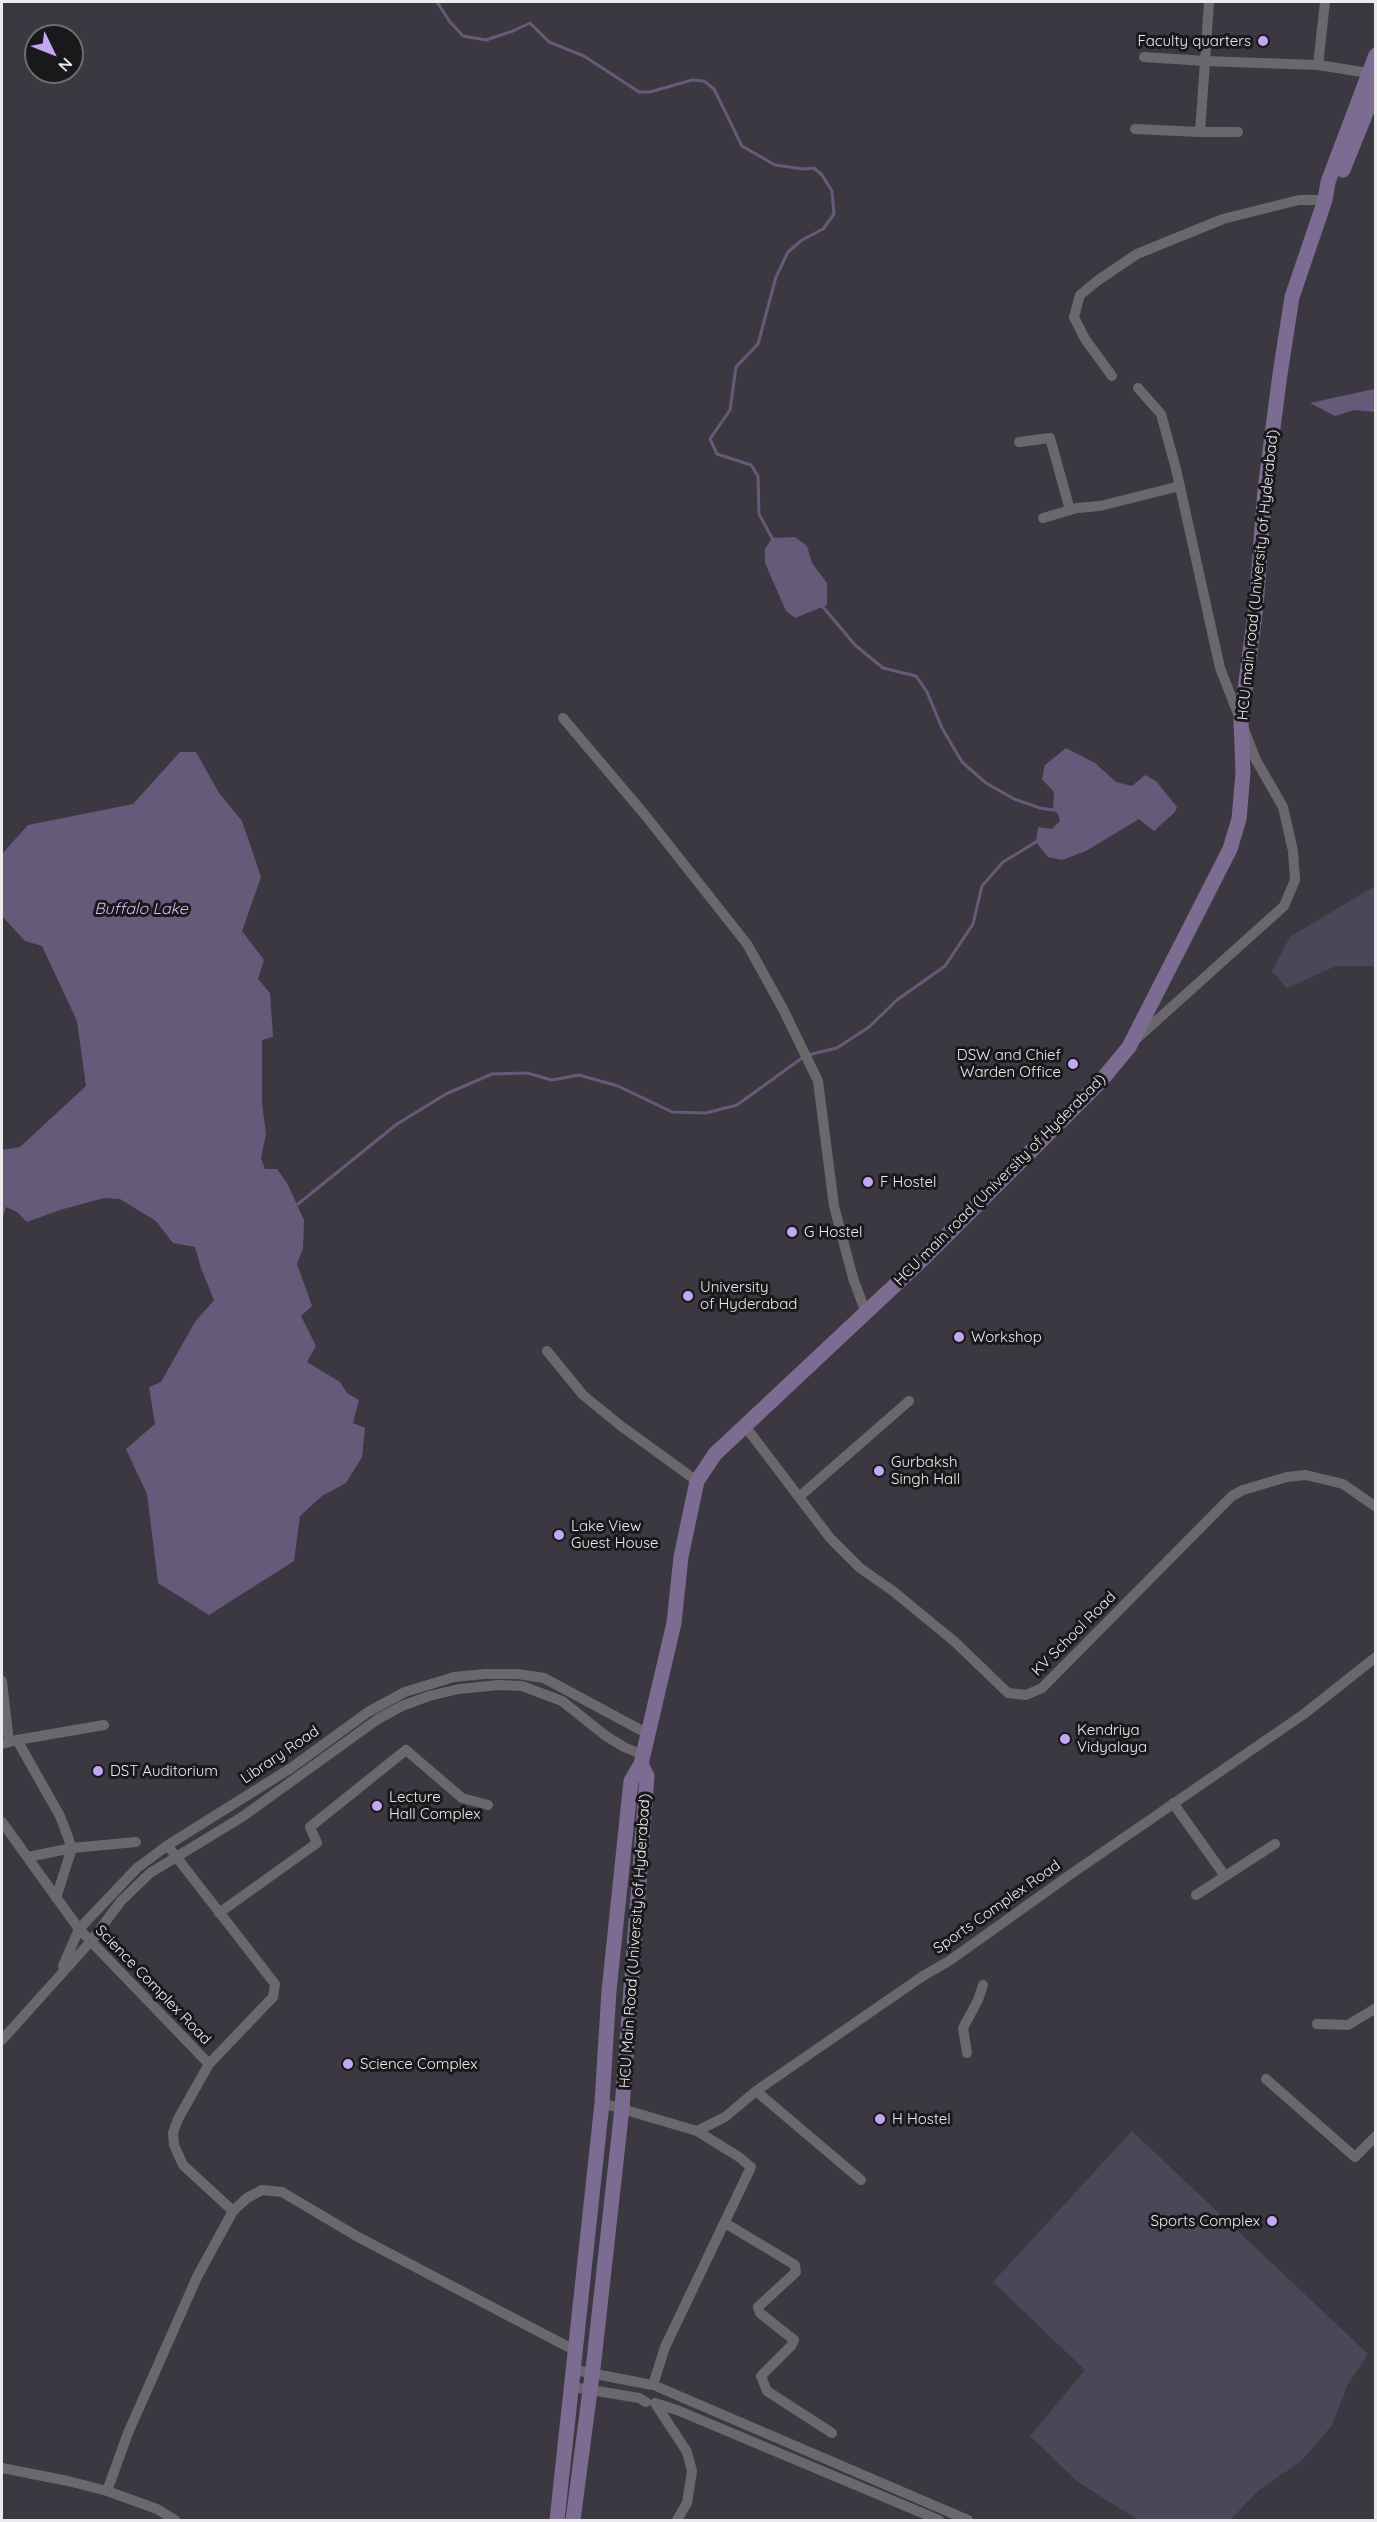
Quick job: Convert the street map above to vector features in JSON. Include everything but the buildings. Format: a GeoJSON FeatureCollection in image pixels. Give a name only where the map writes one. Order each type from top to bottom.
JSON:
{"type":"FeatureCollection","features":[{"type":"Feature","properties":{"kind":"street"},"geometry":{"type":"LineString","coordinates":[[1200,132],[1209,2]]}},
{"type":"Feature","properties":{"kind":"street"},"geometry":{"type":"LineString","coordinates":[[1318,65],[1325,2]]}},
{"type":"Feature","properties":{"kind":"street","name":"HCU main road (University of Hyderabad)"},"geometry":{"type":"LineString","coordinates":[[642,1760],[674,1623],[681,1557],[698,1481],[715,1454],[866,1313],[1046,1138],[1100,1082],[1129,1047],[1230,849],[1239,819],[1243,773],[1241,720],[1256,606],[1265,489],[1293,297],[1325,200],[1328,182],[1372,73],[1376,55]]}},
{"type":"Feature","properties":{"kind":"street"},"geometry":{"type":"LineString","coordinates":[[1144,57],[1318,65],[1372,73]]}},
{"type":"Feature","properties":{"kind":"street"},"geometry":{"type":"LineString","coordinates":[[1112,376],[1085,339],[1074,317],[1080,295],[1137,254],[1223,219],[1299,200],[1325,200],[1338,183],[1376,88]]}},
{"type":"Feature","properties":{"kind":"street"},"geometry":{"type":"LineString","coordinates":[[1135,129],[1238,132]]}},
{"type":"Feature","properties":{"kind":"street"},"geometry":{"type":"LineString","coordinates":[[1129,1047],[1284,906],[1294,880],[1293,851],[1283,807],[1256,760],[1220,668],[1180,486],[1161,414],[1138,388]]}},
{"type":"Feature","properties":{"kind":"street"},"geometry":{"type":"LineString","coordinates":[[1019,442],[1050,438],[1070,510]]}},
{"type":"Feature","properties":{"kind":"street"},"geometry":{"type":"LineString","coordinates":[[1043,518],[1180,486]]}},
{"type":"Feature","properties":{"kind":"street"},"geometry":{"type":"LineString","coordinates":[[563,718],[645,815],[747,944],[783,1009],[818,1081],[834,1206],[853,1278],[866,1313]]}},
{"type":"Feature","properties":{"kind":"street"},"geometry":{"type":"LineString","coordinates":[[547,1351],[583,1395],[621,1426],[698,1481]]}},
{"type":"Feature","properties":{"kind":"street"},"geometry":{"type":"LineString","coordinates":[[798,1497],[909,1401]]}},
{"type":"Feature","properties":{"kind":"street","name":"KV School Road"},"geometry":{"type":"LineString","coordinates":[[745,1426],[830,1538],[860,1568],[893,1591],[955,1642],[1008,1693],[1026,1695],[1042,1689],[1232,1496],[1287,1477],[1306,1475],[1343,1484],[1376,1507]]}},
{"type":"Feature","properties":{"kind":"street","name":"Sports Complex Road"},"geometry":{"type":"LineString","coordinates":[[697,2131],[725,2117],[756,2091],[923,1976],[949,1961],[1304,1714],[1376,1657]]}},
{"type":"Feature","properties":{"kind":"street","name":"Library Road"},"geometry":{"type":"LineString","coordinates":[[79,1929],[137,1868],[168,1845],[291,1768],[368,1712],[405,1692],[454,1677],[518,1674],[544,1678],[648,1734]]}},
{"type":"Feature","properties":{"kind":"street"},"geometry":{"type":"LineString","coordinates":[[2,1682],[10,1742],[60,1816],[72,1848],[56,1898]]}},
{"type":"Feature","properties":{"kind":"street"},"geometry":{"type":"LineString","coordinates":[[2,2040],[91,1941],[121,1900],[135,1886],[176,1856],[271,1797],[378,1719],[411,1703],[459,1689],[499,1685],[522,1686],[562,1701],[606,1736],[642,1760]]}},
{"type":"Feature","properties":{"kind":"street"},"geometry":{"type":"LineString","coordinates":[[10,1742],[104,1725]]}},
{"type":"Feature","properties":{"kind":"street"},"geometry":{"type":"LineString","coordinates":[[219,1913],[317,1843],[310,1827],[406,1750],[462,1798],[488,1805]]}},
{"type":"Feature","properties":{"kind":"street","name":"HCU Main Road (University of Hyderabad)"},"geometry":{"type":"LineString","coordinates":[[556,2520],[575,2370],[602,2103],[609,1991],[631,1781],[642,1760]]}},
{"type":"Feature","properties":{"kind":"street","name":"HCU Main Road (University of Hyderabad)"},"geometry":{"type":"LineString","coordinates":[[573,2520],[622,2108],[647,1776],[642,1760]]}},
{"type":"Feature","properties":{"kind":"street"},"geometry":{"type":"LineString","coordinates":[[1173,1803],[1225,1876]]}},
{"type":"Feature","properties":{"kind":"street"},"geometry":{"type":"LineString","coordinates":[[2,1822],[79,1929],[59,1975]]}},
{"type":"Feature","properties":{"kind":"street"},"geometry":{"type":"LineString","coordinates":[[28,1857],[72,1848],[136,1842]]}},
{"type":"Feature","properties":{"kind":"street"},"geometry":{"type":"LineString","coordinates":[[1196,1895],[1275,1844]]}},
{"type":"Feature","properties":{"kind":"street","name":"Science Complex Road"},"geometry":{"type":"LineString","coordinates":[[79,1929],[209,2064],[273,1997],[276,1984],[168,1845]]}},
{"type":"Feature","properties":{"kind":"street"},"geometry":{"type":"LineString","coordinates":[[967,2053],[963,2028],[983,1985]]}},
{"type":"Feature","properties":{"kind":"street"},"geometry":{"type":"LineString","coordinates":[[1317,2024],[1348,2025],[1376,2008]]}},
{"type":"Feature","properties":{"kind":"street"},"geometry":{"type":"LineString","coordinates":[[209,2064],[178,2119],[173,2133],[174,2145],[183,2165],[233,2211]]}},
{"type":"Feature","properties":{"kind":"street"},"geometry":{"type":"LineString","coordinates":[[1266,2079],[1355,2157],[1376,2136]]}},
{"type":"Feature","properties":{"kind":"street"},"geometry":{"type":"LineString","coordinates":[[756,2091],[861,2180]]}},
{"type":"Feature","properties":{"kind":"street"},"geometry":{"type":"LineString","coordinates":[[602,2103],[697,2131],[751,2167],[665,2348],[654,2386]]}},
{"type":"Feature","properties":{"kind":"street"},"geometry":{"type":"LineString","coordinates":[[107,2491],[128,2433],[197,2277],[233,2211],[247,2198],[262,2190],[282,2192],[358,2237],[576,2350]]}},
{"type":"Feature","properties":{"kind":"street"},"geometry":{"type":"LineString","coordinates":[[725,2223],[795,2265],[796,2272],[758,2307],[760,2313],[794,2340],[791,2346],[760,2376],[767,2391],[832,2433]]}},
{"type":"Feature","properties":{"kind":"street"},"geometry":{"type":"LineString","coordinates":[[575,2370],[654,2386],[967,2520]]}},
{"type":"Feature","properties":{"kind":"street"},"geometry":{"type":"LineString","coordinates":[[651,2402],[661,2396],[654,2386]]}},
{"type":"Feature","properties":{"kind":"street"},"geometry":{"type":"LineString","coordinates":[[654,2386],[646,2387],[643,2391],[687,2452],[692,2471],[687,2503],[677,2520]]}},
{"type":"Feature","properties":{"kind":"street"},"geometry":{"type":"LineString","coordinates":[[573,2387],[639,2398],[688,2414],[939,2520]]}},
{"type":"Feature","properties":{"kind":"street"},"geometry":{"type":"LineString","coordinates":[[2,2468],[107,2491],[157,2509],[175,2520]]}},
{"type":"Feature","properties":{"kind":"shaded area","name":"University of Hyderabad"},"geometry":{"type":"Polygon","coordinates":[[[2,2],[1375,2],[1375,2520],[2,2520],[2,2]]]}},
{"type":"Feature","properties":{"kind":"shaded area"},"geometry":{"type":"Polygon","coordinates":[[[1375,886],[1375,966],[1336,966],[1287,988],[1272,971],[1290,937],[1375,886]]]}},
{"type":"Feature","properties":{"kind":"shaded area"},"geometry":{"type":"Polygon","coordinates":[[[1132,2131],[1368,2354],[1348,2384],[1332,2425],[1300,2462],[1259,2490],[1230,2520],[1138,2520],[1078,2482],[1030,2436],[1085,2370],[993,2282],[1132,2131]]]}},
{"type":"Feature","properties":{"kind":"water"},"geometry":{"type":"Polygon","coordinates":[[[1374,389],[1375,412],[1354,410],[1335,416],[1310,403],[1374,389]]]}},
{"type":"Feature","properties":{"kind":"water"},"geometry":{"type":"Polygon","coordinates":[[[795,537],[807,546],[812,563],[827,583],[827,605],[795,618],[786,611],[765,563],[765,549],[772,538],[795,537]]]}},
{"type":"Feature","properties":{"kind":"water"},"geometry":{"type":"Polygon","coordinates":[[[1066,748],[1095,763],[1116,782],[1132,786],[1145,775],[1156,781],[1177,807],[1175,812],[1154,831],[1139,819],[1086,851],[1062,860],[1048,857],[1036,842],[1038,827],[1052,829],[1060,821],[1058,814],[1053,810],[1054,792],[1042,779],[1045,765],[1066,748]]]}},
{"type":"Feature","properties":{"kind":"water","name":"Buffalo Lake"},"geometry":{"type":"Polygon","coordinates":[[[180,752],[196,752],[219,793],[242,821],[261,877],[242,931],[264,960],[258,979],[270,993],[273,1037],[262,1040],[262,1103],[266,1134],[261,1158],[265,1169],[277,1169],[287,1183],[304,1220],[303,1248],[297,1264],[312,1306],[301,1316],[316,1346],[307,1362],[340,1382],[347,1393],[359,1400],[353,1423],[365,1428],[362,1457],[346,1483],[322,1496],[300,1516],[294,1561],[209,1615],[158,1583],[147,1494],[126,1449],[155,1424],[149,1387],[161,1382],[195,1322],[214,1300],[195,1247],[173,1243],[156,1221],[120,1199],[104,1198],[27,1222],[17,1212],[6,1207],[2,1220],[2,1150],[20,1147],[86,1086],[77,1021],[42,946],[25,941],[2,916],[2,854],[28,825],[133,804],[180,752]]]}},
{"type":"Feature","properties":{"kind":"waterway"},"geometry":{"type":"LineString","coordinates":[[437,2],[450,22],[463,36],[486,40],[530,23],[549,42],[584,56],[639,92],[650,92],[692,80],[704,81],[714,89],[742,146],[775,165],[803,169],[814,168],[822,175],[832,191],[834,214],[823,229],[802,240],[788,252],[776,277],[758,344],[736,367],[730,410],[710,439],[717,454],[751,465],[758,476],[759,514],[772,538]]}},
{"type":"Feature","properties":{"kind":"waterway"},"geometry":{"type":"LineString","coordinates":[[823,607],[855,645],[883,668],[916,676],[927,692],[942,728],[962,762],[986,783],[1014,799],[1053,810]]}},
{"type":"Feature","properties":{"kind":"waterway"},"geometry":{"type":"LineString","coordinates":[[808,1055],[837,1048],[869,1027],[897,1000],[945,966],[973,924],[982,886],[1003,862],[1036,842]]}},
{"type":"Feature","properties":{"kind":"waterway"},"geometry":{"type":"LineString","coordinates":[[298,1204],[397,1124],[446,1094],[492,1074],[527,1073],[552,1080],[579,1075],[618,1086],[672,1112],[706,1113],[737,1105],[802,1058]]}},
{"type":"Feature","properties":{"kind":"place","name":"Faculty quarters"},"geometry":{"type":"Point","coordinates":[1263,41]}},
{"type":"Feature","properties":{"kind":"place","name":"DSW and Chief Warden Office"},"geometry":{"type":"Point","coordinates":[1073,1064]}},
{"type":"Feature","properties":{"kind":"place","name":"F Hostel"},"geometry":{"type":"Point","coordinates":[868,1182]}},
{"type":"Feature","properties":{"kind":"place","name":"G Hostel"},"geometry":{"type":"Point","coordinates":[792,1232]}},
{"type":"Feature","properties":{"kind":"place","name":"University of Hyderabad"},"geometry":{"type":"Point","coordinates":[688,1296]}},
{"type":"Feature","properties":{"kind":"place","name":"Workshop"},"geometry":{"type":"Point","coordinates":[959,1337]}},
{"type":"Feature","properties":{"kind":"place","name":"Gurbaksh Singh Hall"},"geometry":{"type":"Point","coordinates":[879,1471]}},
{"type":"Feature","properties":{"kind":"place","name":"Lake View Guest House"},"geometry":{"type":"Point","coordinates":[559,1535]}},
{"type":"Feature","properties":{"kind":"place","name":"Kendriya Vidyalaya"},"geometry":{"type":"Point","coordinates":[1065,1739]}},
{"type":"Feature","properties":{"kind":"place","name":"DST Auditorium"},"geometry":{"type":"Point","coordinates":[98,1771]}},
{"type":"Feature","properties":{"kind":"place","name":"Lecture Hall Complex"},"geometry":{"type":"Point","coordinates":[377,1806]}},
{"type":"Feature","properties":{"kind":"place","name":"Science Complex"},"geometry":{"type":"Point","coordinates":[348,2064]}},
{"type":"Feature","properties":{"kind":"place","name":"H Hostel"},"geometry":{"type":"Point","coordinates":[880,2119]}},
{"type":"Feature","properties":{"kind":"place","name":"Sports Complex"},"geometry":{"type":"Point","coordinates":[1272,2221]}}]}
